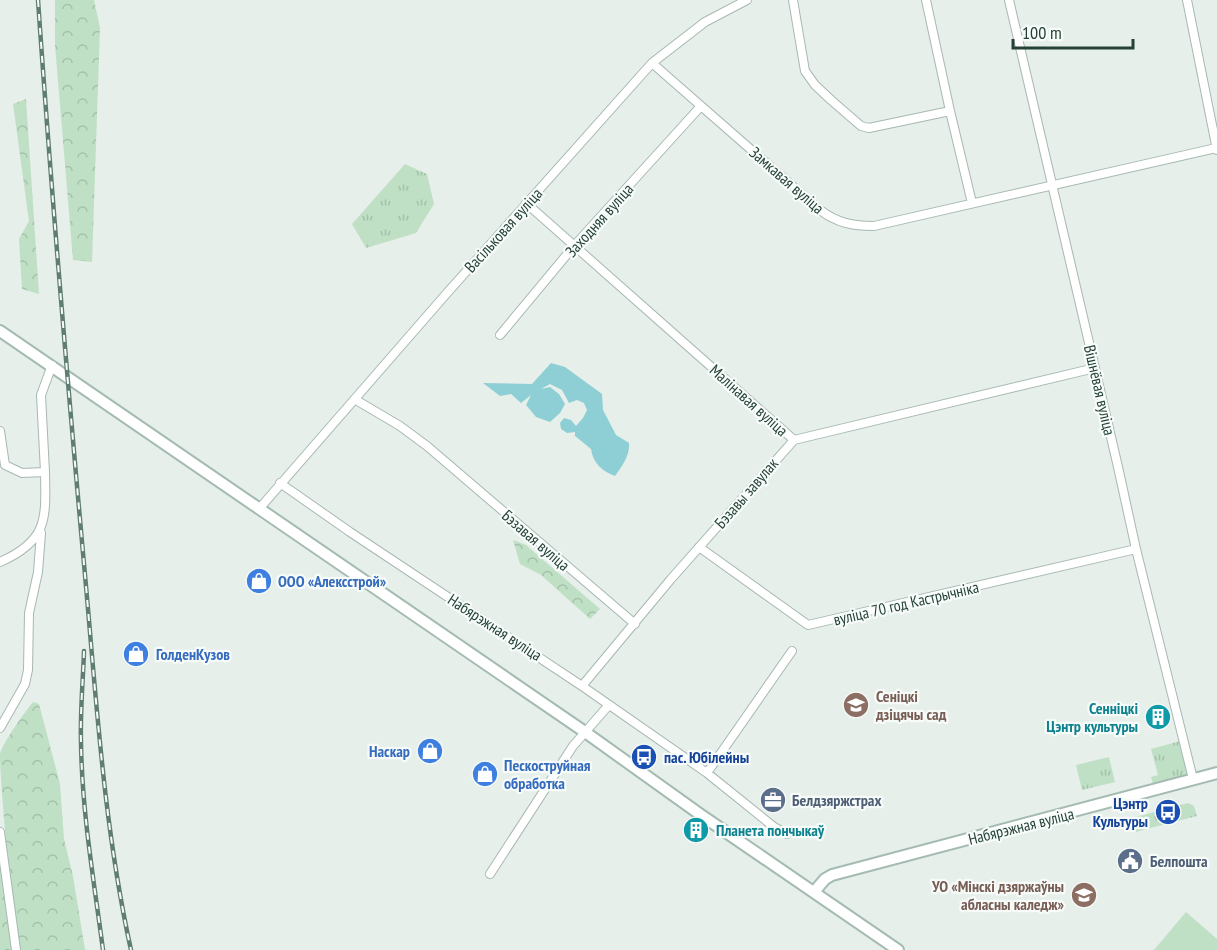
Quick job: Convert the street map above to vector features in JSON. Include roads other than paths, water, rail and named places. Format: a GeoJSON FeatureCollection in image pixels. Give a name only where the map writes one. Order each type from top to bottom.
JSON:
{"type":"FeatureCollection","features":[{"type":"Feature","properties":{"kind":"street","name":"Васільковая вуліца"},"geometry":{"type":"LineString","coordinates":[[259,509],[526,203],[652,63],[705,21],[747,0]]}},
{"type":"Feature","properties":{"kind":"street"},"geometry":{"type":"LineString","coordinates":[[793,0],[805,71],[831,100],[861,126],[869,128],[950,111]]}},
{"type":"Feature","properties":{"kind":"street"},"geometry":{"type":"LineString","coordinates":[[926,0],[972,203]]}},
{"type":"Feature","properties":{"kind":"street","name":"Вішнёвая вуліца"},"geometry":{"type":"LineString","coordinates":[[1009,0],[1136,549],[1193,779]]}},
{"type":"Feature","properties":{"kind":"street"},"geometry":{"type":"LineString","coordinates":[[1187,0],[1217,149]]}},
{"type":"Feature","properties":{"kind":"street","name":"Замкавая вуліца"},"geometry":{"type":"LineString","coordinates":[[652,63],[820,210],[832,219],[858,226],[874,226],[1217,149]]}},
{"type":"Feature","properties":{"kind":"street","name":"Заходняя вуліца"},"geometry":{"type":"LineString","coordinates":[[500,335],[574,246],[700,106]]}},
{"type":"Feature","properties":{"kind":"street","name":"Малінавая вуліца"},"geometry":{"type":"LineString","coordinates":[[526,203],[794,440],[1095,368]]}},
{"type":"Feature","properties":{"kind":"street"},"geometry":{"type":"LineString","coordinates":[[0,331],[585,732],[898,950]]}},
{"type":"Feature","properties":{"kind":"street"},"geometry":{"type":"LineString","coordinates":[[0,728],[25,684],[28,670],[30,613],[38,572],[46,502],[41,395],[52,365]]}},
{"type":"Feature","properties":{"kind":"street","name":"Бэзавая вуліца"},"geometry":{"type":"LineString","coordinates":[[356,400],[400,426],[427,447],[634,624]]}},
{"type":"Feature","properties":{"kind":"street"},"geometry":{"type":"LineString","coordinates":[[0,431],[5,465],[22,472],[45,472]]}},
{"type":"Feature","properties":{"kind":"street","name":"Бэзавы завулак"},"geometry":{"type":"LineString","coordinates":[[699,547],[794,440]]}},
{"type":"Feature","properties":{"kind":"street","name":"Набярэжная вуліца"},"geometry":{"type":"LineString","coordinates":[[280,483],[582,686],[707,773],[774,827],[787,834]]}},
{"type":"Feature","properties":{"kind":"street"},"geometry":{"type":"LineString","coordinates":[[0,562],[16,556],[41,532]]}},
{"type":"Feature","properties":{"kind":"street"},"geometry":{"type":"LineString","coordinates":[[582,686],[699,547]]}},
{"type":"Feature","properties":{"kind":"street","name":"вуліца 70 год Кастрычніка"},"geometry":{"type":"LineString","coordinates":[[699,547],[808,626],[1136,549]]}},
{"type":"Feature","properties":{"kind":"street"},"geometry":{"type":"LineString","coordinates":[[707,773],[792,651]]}},
{"type":"Feature","properties":{"kind":"street"},"geometry":{"type":"LineString","coordinates":[[490,874],[567,757],[608,705]]}},
{"type":"Feature","properties":{"kind":"street","name":"Набярэжная вуліца"},"geometry":{"type":"LineString","coordinates":[[814,892],[825,879],[838,873],[1217,773]]}},
{"type":"Feature","properties":{"kind":"street"},"geometry":{"type":"LineString","coordinates":[[0,832],[16,950]]}},
{"type":"Feature","properties":{"kind":"water"},"geometry":{"type":"Polygon","coordinates":[[[551,363],[565,367],[602,394],[603,410],[616,435],[629,443],[627,457],[615,476],[599,466],[591,449],[575,436],[575,432],[567,433],[561,429],[560,423],[564,418],[571,420],[576,426],[587,410],[584,403],[577,400],[569,403],[562,390],[550,384],[541,389],[550,387],[559,394],[565,404],[560,413],[550,422],[536,417],[526,405],[531,395],[521,403],[511,394],[500,396],[483,383],[532,384],[551,363]]]}},
{"type":"Feature","properties":{"kind":"railway"},"geometry":{"type":"LineString","coordinates":[[38,0],[97,710],[107,806],[121,902],[131,950]]}},
{"type":"Feature","properties":{"kind":"railway"},"geometry":{"type":"LineString","coordinates":[[84,651],[81,720],[82,769],[89,847],[103,950]]}},
{"type":"Feature","properties":{"kind":"place","name":"ООО «Алексстрой»"},"geometry":{"type":"Point","coordinates":[259,581]}},
{"type":"Feature","properties":{"kind":"place","name":"ГолденКузов"},"geometry":{"type":"Point","coordinates":[136,654]}},
{"type":"Feature","properties":{"kind":"place","name":"Сеніцкі дзіцячы сад"},"geometry":{"type":"Point","coordinates":[856,705]}},
{"type":"Feature","properties":{"kind":"place","name":"Сенніцкі Цэнтр культуры"},"geometry":{"type":"Point","coordinates":[1158,717]}},
{"type":"Feature","properties":{"kind":"place","name":"Наскар"},"geometry":{"type":"Point","coordinates":[430,751]}},
{"type":"Feature","properties":{"kind":"place","name":"пас. Юбілейны"},"geometry":{"type":"Point","coordinates":[644,757]}},
{"type":"Feature","properties":{"kind":"place","name":"Пескоструйная обработка"},"geometry":{"type":"Point","coordinates":[485,774]}},
{"type":"Feature","properties":{"kind":"place","name":"Белдзяржстрах"},"geometry":{"type":"Point","coordinates":[773,800]}},
{"type":"Feature","properties":{"kind":"place","name":"Цэнтр Культуры"},"geometry":{"type":"Point","coordinates":[1168,812]}},
{"type":"Feature","properties":{"kind":"place","name":"Планета пончыкаў"},"geometry":{"type":"Point","coordinates":[696,830]}},
{"type":"Feature","properties":{"kind":"place","name":"Белпошта"},"geometry":{"type":"Point","coordinates":[1130,861]}},
{"type":"Feature","properties":{"kind":"place","name":"УО «Мінскі дзяржаўны абласны каледж»"},"geometry":{"type":"Point","coordinates":[1084,895]}}]}
